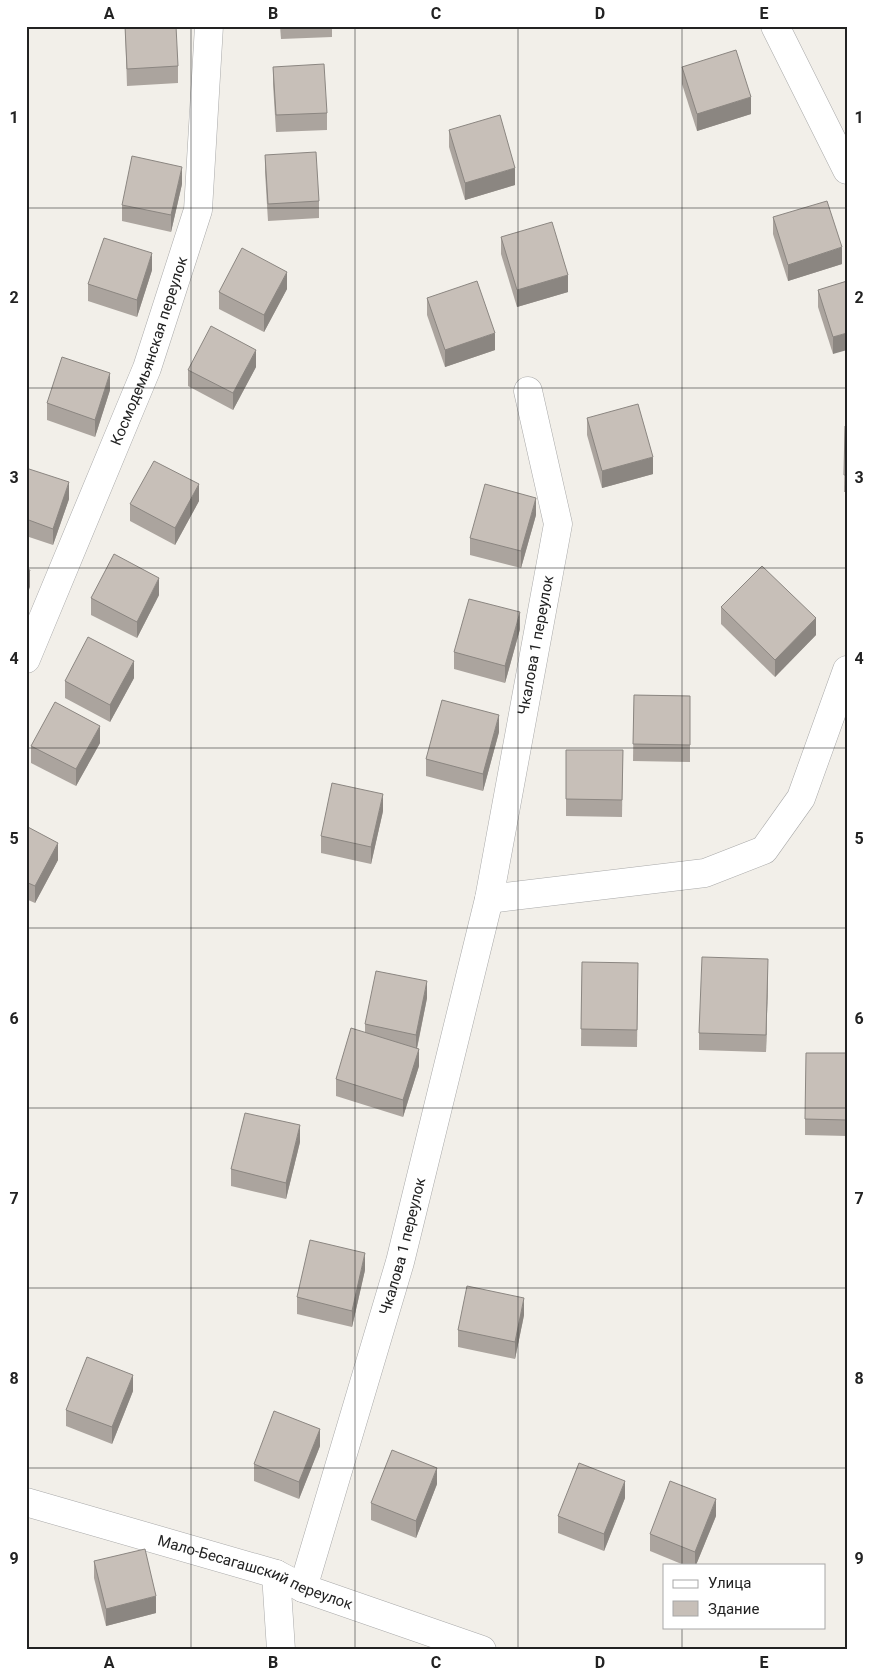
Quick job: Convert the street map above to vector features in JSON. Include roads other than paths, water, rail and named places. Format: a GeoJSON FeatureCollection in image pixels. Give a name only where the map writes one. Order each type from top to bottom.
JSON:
{"type":"FeatureCollection","features":[{"type":"Feature","properties":{"kind":"street","name":"Космодемьянская переулок"},"geometry":{"type":"LineString","coordinates":[[26,659],[147,368],[198,210],[209,26]]}},
{"type":"Feature","properties":{"kind":"street"},"geometry":{"type":"LineString","coordinates":[[775,26],[847,170]]}},
{"type":"Feature","properties":{"kind":"street","name":"Чкалова 1 переулок"},"geometry":{"type":"LineString","coordinates":[[303,1588],[400,1262],[489,899],[558,524],[528,391]]}},
{"type":"Feature","properties":{"kind":"street"},"geometry":{"type":"LineString","coordinates":[[489,899],[705,873],[764,850],[800,798],[847,670]]}},
{"type":"Feature","properties":{"kind":"street","name":"Мало-Бесагашский переулок"},"geometry":{"type":"LineString","coordinates":[[26,1502],[276,1574],[303,1588],[482,1650]]}},
{"type":"Feature","properties":{"kind":"street"},"geometry":{"type":"LineString","coordinates":[[276,1574],[281,1650]]}}]}
